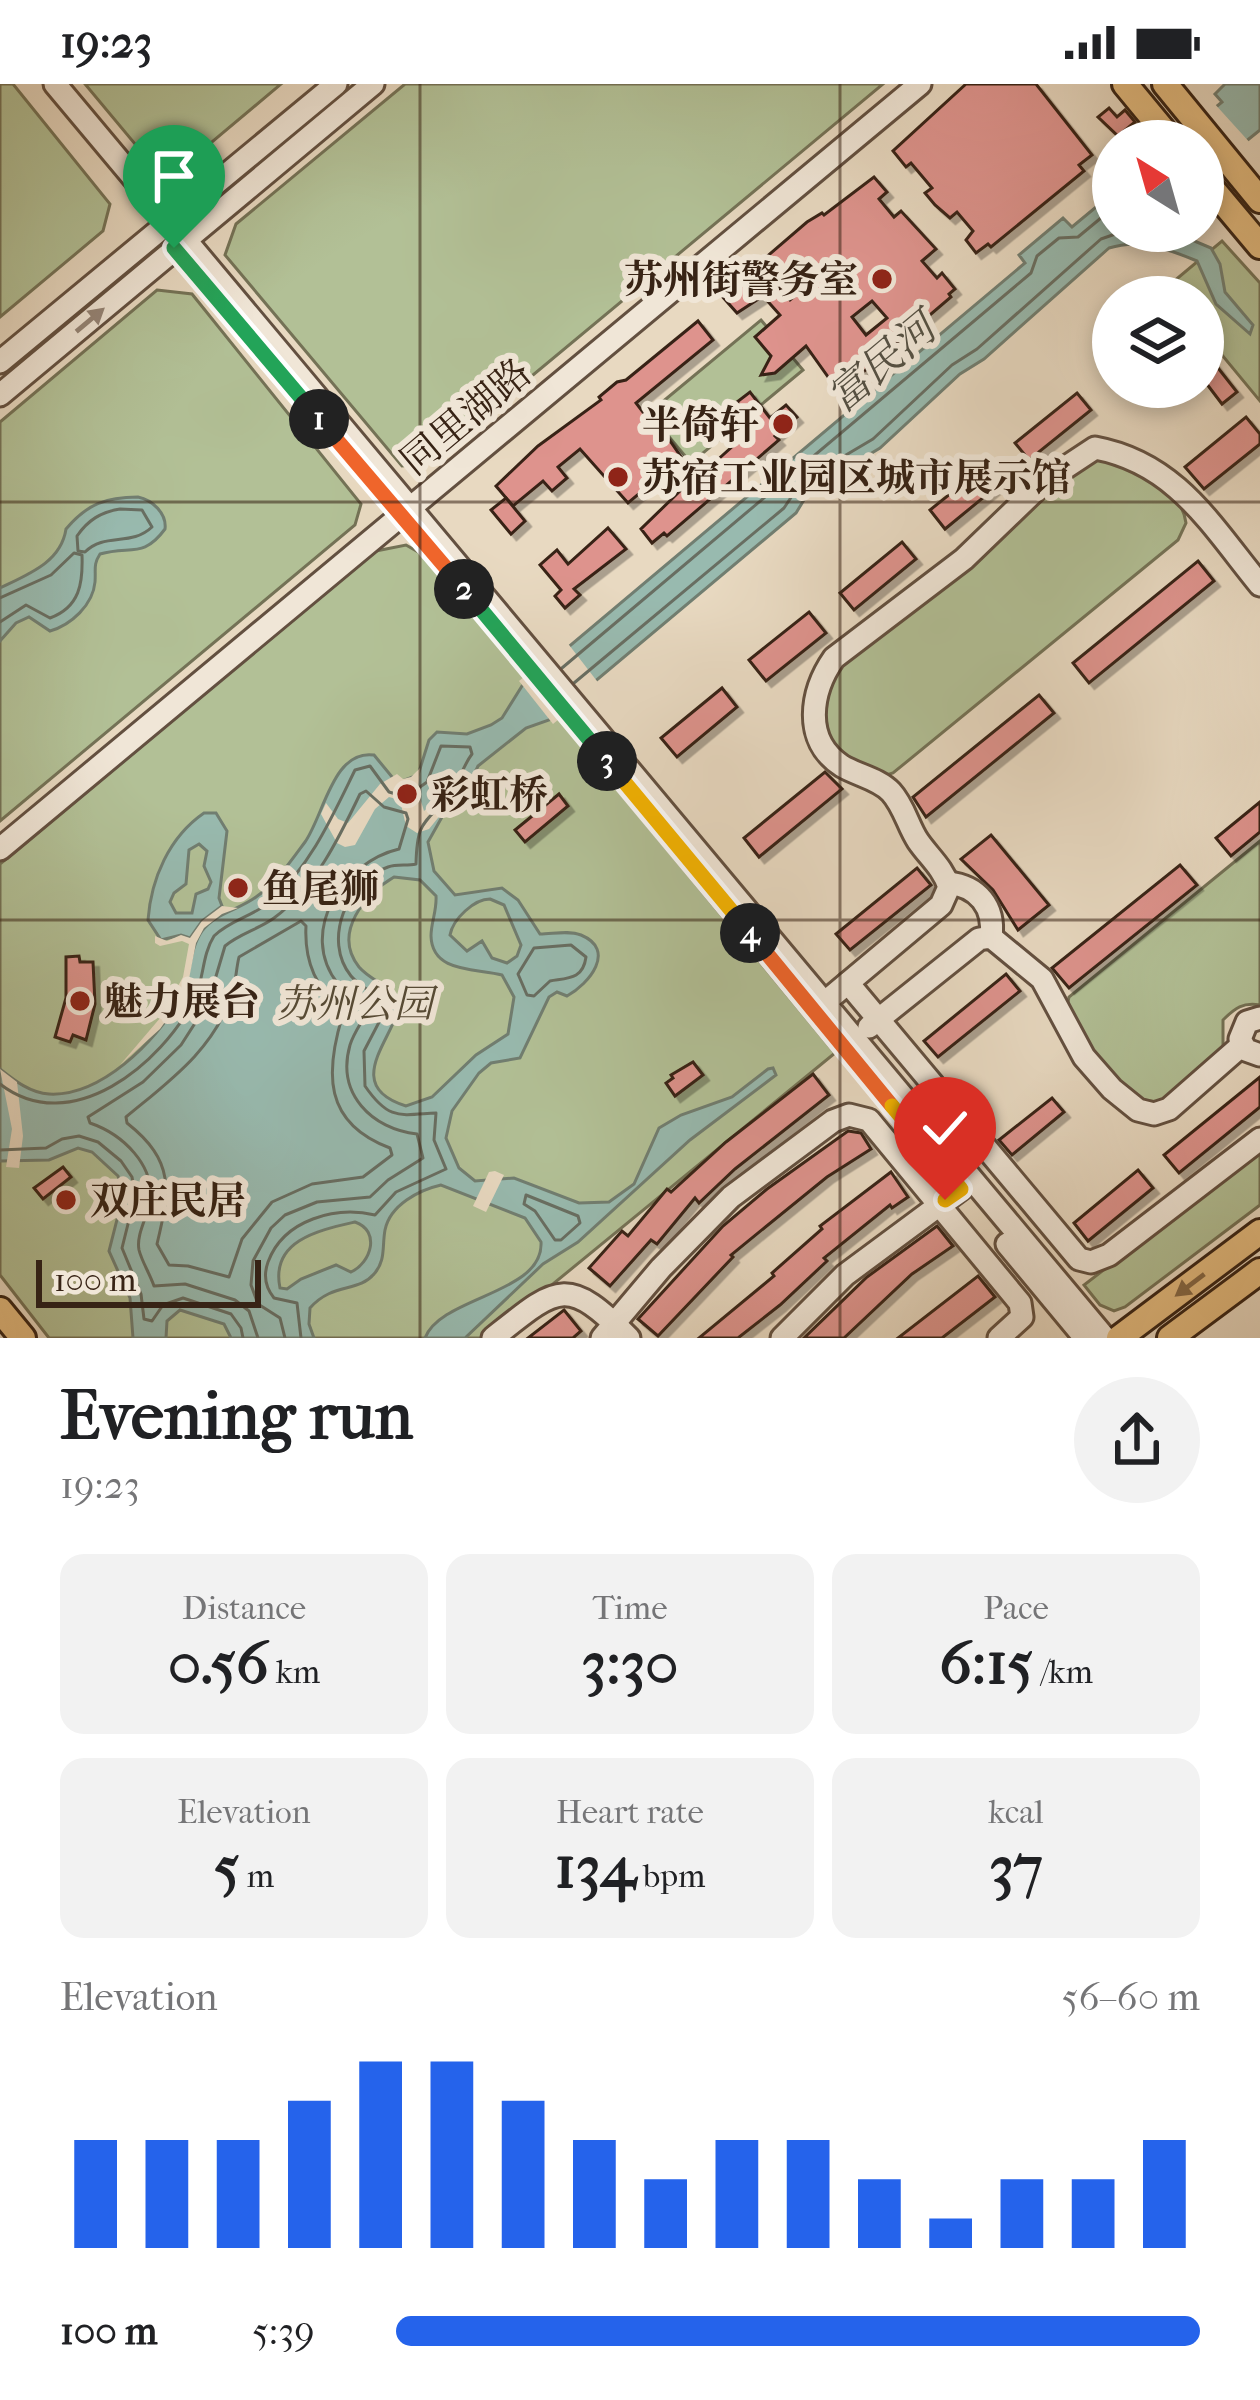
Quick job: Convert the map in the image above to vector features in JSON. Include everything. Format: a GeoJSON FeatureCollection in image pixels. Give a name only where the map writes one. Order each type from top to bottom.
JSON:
{"type":"FeatureCollection","features":[{"type":"Feature","properties":{"kind":"main road"},"geometry":{"type":"LineString","coordinates":[[1125,84],[1155,120]]}},
{"type":"Feature","properties":{"kind":"main road"},"geometry":{"type":"LineString","coordinates":[[1165,84],[1257,196]]}},
{"type":"Feature","properties":{"kind":"main road"},"geometry":{"type":"LineString","coordinates":[[1224,203],[1260,246]]}},
{"type":"Feature","properties":{"kind":"main road"},"geometry":{"type":"LineString","coordinates":[[1119,1338],[1260,1232]]}},
{"type":"Feature","properties":{"kind":"main road"},"geometry":{"type":"LineString","coordinates":[[1170,1338],[1260,1271]]}},
{"type":"Feature","properties":{"kind":"main road"},"geometry":{"type":"LineString","coordinates":[[0,1310],[23,1338]]}},
{"type":"Feature","properties":{"kind":"street"},"geometry":{"type":"LineString","coordinates":[[37,84],[180,244],[520,648],[1085,1338]]}},
{"type":"Feature","properties":{"kind":"street"},"geometry":{"type":"LineString","coordinates":[[55,84],[164,226]]}},
{"type":"Feature","properties":{"kind":"street"},"geometry":{"type":"LineString","coordinates":[[0,362],[336,84]]}},
{"type":"Feature","properties":{"kind":"street"},"geometry":{"type":"LineString","coordinates":[[0,395],[373,84]]}},
{"type":"Feature","properties":{"kind":"street","name":"同里湖路"},"geometry":{"type":"LineString","coordinates":[[0,848],[920,84]]}},
{"type":"Feature","properties":{"kind":"street"},"geometry":{"type":"LineString","coordinates":[[824,1003],[941,905],[948,894],[948,883],[890,790],[838,763],[820,743],[815,699],[834,658],[964,559],[1057,471],[1094,448],[1120,452],[1174,482],[1260,585]]}},
{"type":"Feature","properties":{"kind":"street"},"geometry":{"type":"LineString","coordinates":[[591,734],[1105,1338]]}},
{"type":"Feature","properties":{"kind":"street"},"geometry":{"type":"LineString","coordinates":[[948,883],[973,890],[988,905],[991,937]]}},
{"type":"Feature","properties":{"kind":"street"},"geometry":{"type":"LineString","coordinates":[[854,1039],[980,939],[991,937],[1042,979],[1084,1057],[1138,1110],[1154,1114],[1169,1109],[1251,1050],[1243,1027],[1252,1018],[1260,1018]]}},
{"type":"Feature","properties":{"kind":"street"},"geometry":{"type":"LineString","coordinates":[[848,983],[1079,1259],[1091,1262],[1109,1256],[1260,1139]]}},
{"type":"Feature","properties":{"kind":"street"},"geometry":{"type":"LineString","coordinates":[[494,1338],[553,1295],[584,1297],[615,1333],[694,1232],[731,1197],[833,1121],[849,1115],[869,1120],[1020,1303],[1022,1317],[999,1338]]}},
{"type":"Feature","properties":{"kind":"street"},"geometry":{"type":"LineString","coordinates":[[782,1338],[845,1275],[961,1189]]}},
{"type":"Feature","properties":{"kind":"green space"},"geometry":{"type":"Polygon","coordinates":[[[0,84],[13,84],[110,204],[103,231],[0,317],[0,84]]]}},
{"type":"Feature","properties":{"kind":"green space"},"geometry":{"type":"Polygon","coordinates":[[[85,84],[281,84],[181,168],[150,162],[85,84]]]}},
{"type":"Feature","properties":{"kind":"green space"},"geometry":{"type":"Polygon","coordinates":[[[405,84],[883,84],[426,464],[402,466],[225,255],[236,224],[405,84]]]}},
{"type":"Feature","properties":{"kind":"green space"},"geometry":{"type":"Polygon","coordinates":[[[1224,243],[1260,283],[1260,401],[1224,357],[1224,276],[1180,276],[1209,252],[1224,252],[1224,243]]]}},
{"type":"Feature","properties":{"kind":"green space"},"geometry":{"type":"Polygon","coordinates":[[[157,290],[192,294],[361,504],[355,525],[0,821],[0,422],[157,290]]]}},
{"type":"Feature","properties":{"kind":"green space"},"geometry":{"type":"Polygon","coordinates":[[[761,320],[803,370],[691,463],[649,413],[761,320]]]}},
{"type":"Feature","properties":{"kind":"green space"},"geometry":{"type":"Polygon","coordinates":[[[1097,457],[1152,479],[1174,497],[1186,523],[1178,540],[893,773],[880,777],[847,756],[826,733],[822,719],[827,687],[838,667],[1038,497],[1097,457]]]}},
{"type":"Feature","properties":{"kind":"green space","name":"苏州公园"},"geometry":{"type":"Polygon","coordinates":[[[406,545],[425,556],[835,1053],[487,1338],[49,1338],[0,1275],[0,864],[376,551],[406,545]]]}},
{"type":"Feature","properties":{"kind":"green space"},"geometry":{"type":"Polygon","coordinates":[[[1260,841],[1260,1005],[1231,1012],[1223,1020],[1223,1048],[1162,1101],[1129,1094],[1092,1054],[1067,1007],[1069,997],[1260,841]]]}},
{"type":"Feature","properties":{"kind":"green space"},"geometry":{"type":"Polygon","coordinates":[[[1260,1150],[1260,1205],[1125,1307],[1114,1311],[1100,1305],[1084,1285],[1260,1150]]]}},
{"type":"Feature","properties":{"kind":"water"},"geometry":{"type":"Polygon","coordinates":[[[1225,84],[1260,84],[1260,130],[1224,159],[1224,120],[1200,120],[1222,102],[1215,94],[1225,84]]]}},
{"type":"Feature","properties":{"kind":"water"},"geometry":{"type":"Polygon","coordinates":[[[1092,210],[1092,252],[1104,252],[880,448],[810,490],[796,513],[549,720],[526,728],[478,766],[462,800],[442,817],[428,842],[434,871],[455,895],[502,888],[518,900],[540,934],[576,934],[592,941],[597,949],[596,967],[584,984],[567,996],[557,992],[549,997],[520,1058],[491,1063],[452,1111],[446,1138],[459,1168],[475,1181],[514,1178],[579,1203],[609,1202],[634,1184],[659,1128],[732,1097],[768,1069],[773,1068],[776,1075],[690,1140],[578,1242],[543,1264],[465,1338],[425,1338],[450,1313],[526,1273],[538,1259],[541,1242],[525,1218],[441,1185],[415,1195],[393,1213],[380,1264],[368,1280],[327,1294],[310,1308],[314,1338],[231,1338],[224,1324],[180,1310],[167,1321],[166,1338],[133,1338],[130,1298],[109,1251],[123,1196],[118,1176],[92,1152],[78,1148],[49,1160],[0,1161],[0,1069],[29,1089],[49,1094],[88,1086],[124,1064],[156,1033],[179,1000],[202,931],[277,878],[305,842],[331,786],[349,762],[374,755],[397,783],[418,775],[429,740],[437,732],[467,734],[502,718],[522,686],[1025,263],[1019,255],[1063,218],[1072,227],[1092,210]],[[394,877],[363,904],[349,941],[359,967],[399,998],[374,1071],[376,1084],[386,1096],[406,1106],[432,1097],[476,1055],[508,1034],[514,997],[502,975],[458,967],[439,957],[431,936],[436,896],[420,880],[394,877]],[[490,899],[477,902],[455,923],[450,935],[467,951],[482,941],[492,958],[507,963],[521,945],[504,905],[490,899]],[[355,1222],[313,1234],[290,1248],[279,1272],[280,1288],[336,1265],[351,1272],[358,1268],[368,1255],[370,1239],[355,1222]]]}},
{"type":"Feature","properties":{"kind":"water"},"geometry":{"type":"Polygon","coordinates":[[[1173,252],[1213,252],[1222,276],[1204,276],[1197,261],[1173,252]]]}},
{"type":"Feature","properties":{"kind":"water"},"geometry":{"type":"Polygon","coordinates":[[[1224,286],[1253,325],[1250,334],[1224,311],[1224,286]]]}},
{"type":"Feature","properties":{"kind":"water"},"geometry":{"type":"Polygon","coordinates":[[[138,497],[153,504],[164,518],[165,529],[157,538],[143,548],[100,554],[90,599],[66,624],[50,631],[29,617],[16,623],[0,641],[0,588],[51,558],[66,529],[82,513],[116,498],[138,497]]]}},
{"type":"Feature","properties":{"kind":"water"},"geometry":{"type":"Polygon","coordinates":[[[204,813],[216,813],[227,831],[222,906],[190,938],[181,935],[161,940],[148,920],[153,889],[164,860],[204,813]],[[199,844],[189,850],[186,884],[170,902],[176,913],[192,913],[196,894],[208,889],[207,851],[199,844]]]}},
{"type":"Feature","properties":{"kind":"pier"},"geometry":{"type":"Polygon","coordinates":[[[1213,102],[1252,145],[1224,166],[1224,120],[1193,120],[1213,102]]]}},
{"type":"Feature","properties":{"kind":"pier"},"geometry":{"type":"Polygon","coordinates":[[[566,641],[600,685],[553,724],[519,681],[566,641]]]}},
{"type":"Feature","properties":{"kind":"pier"},"geometry":{"type":"Polygon","coordinates":[[[420,768],[418,792],[424,811],[456,782],[470,790],[465,806],[460,800],[451,802],[429,829],[417,833],[406,826],[400,800],[389,797],[375,809],[355,845],[337,843],[321,814],[326,803],[338,819],[348,823],[380,784],[397,774],[403,779],[411,777],[420,768]]]}},
{"type":"Feature","properties":{"kind":"pier"},"geometry":{"type":"Polygon","coordinates":[[[222,906],[238,908],[204,928],[179,1002],[160,1029],[120,1065],[161,1017],[183,977],[189,944],[160,946],[155,936],[167,941],[181,935],[190,938],[222,906]]]}},
{"type":"Feature","properties":{"kind":"pier"},"geometry":{"type":"Polygon","coordinates":[[[0,1069],[17,1082],[23,1136],[19,1168],[6,1167],[12,1129],[0,1069]]]}},
{"type":"Feature","properties":{"kind":"pier"},"geometry":{"type":"Polygon","coordinates":[[[489,1172],[504,1175],[486,1212],[473,1206],[489,1172]]]}},
{"type":"Feature","properties":{"kind":"building"},"geometry":{"type":"Polygon","coordinates":[[[966,84],[1036,84],[1092,155],[1079,165],[1084,171],[991,247],[988,244],[976,253],[966,240],[973,231],[957,212],[950,218],[935,205],[925,193],[932,188],[911,163],[906,167],[893,151],[966,84]]]}},
{"type":"Feature","properties":{"kind":"building"},"geometry":{"type":"Polygon","coordinates":[[[1109,108],[1117,117],[1125,110],[1133,120],[1101,120],[1098,117],[1109,108]]]}},
{"type":"Feature","properties":{"kind":"building"},"geometry":{"type":"Polygon","coordinates":[[[874,177],[887,192],[879,199],[894,217],[901,211],[936,249],[922,261],[937,278],[942,273],[955,289],[855,379],[852,375],[836,388],[806,346],[775,373],[761,375],[771,356],[755,337],[780,315],[763,296],[737,313],[721,295],[755,260],[764,259],[807,222],[824,215],[874,177]],[[799,260],[774,282],[790,300],[815,279],[799,260]],[[872,301],[852,317],[866,335],[887,318],[872,301]]]}},
{"type":"Feature","properties":{"kind":"building"},"geometry":{"type":"Polygon","coordinates":[[[698,321],[713,340],[636,403],[655,428],[659,425],[693,474],[701,467],[704,472],[755,426],[737,402],[750,392],[770,418],[786,405],[797,417],[775,436],[779,440],[667,536],[664,533],[652,543],[641,529],[682,489],[666,471],[628,503],[580,449],[558,467],[567,478],[552,491],[543,481],[513,506],[496,486],[538,446],[698,321]]]}},
{"type":"Feature","properties":{"kind":"building"},"geometry":{"type":"Polygon","coordinates":[[[1224,376],[1237,392],[1224,402],[1224,376]]]}},
{"type":"Feature","properties":{"kind":"building"},"geometry":{"type":"Polygon","coordinates":[[[1077,393],[1091,410],[1029,460],[1015,443],[1077,393]]]}},
{"type":"Feature","properties":{"kind":"building"},"geometry":{"type":"Polygon","coordinates":[[[1246,417],[1260,434],[1260,444],[1204,489],[1185,467],[1246,417]]]}},
{"type":"Feature","properties":{"kind":"building"},"geometry":{"type":"Polygon","coordinates":[[[986,465],[1001,483],[945,529],[930,510],[986,465]]]}},
{"type":"Feature","properties":{"kind":"building"},"geometry":{"type":"Polygon","coordinates":[[[506,498],[525,521],[511,534],[491,510],[506,498]]]}},
{"type":"Feature","properties":{"kind":"building"},"geometry":{"type":"Polygon","coordinates":[[[608,528],[626,549],[574,589],[580,595],[565,608],[555,596],[561,590],[540,565],[557,550],[568,564],[608,528]]]}},
{"type":"Feature","properties":{"kind":"building"},"geometry":{"type":"Polygon","coordinates":[[[902,542],[916,559],[854,610],[840,593],[902,542]]]}},
{"type":"Feature","properties":{"kind":"building"},"geometry":{"type":"Polygon","coordinates":[[[1198,561],[1214,581],[1089,683],[1073,663],[1198,561]]]}},
{"type":"Feature","properties":{"kind":"building"},"geometry":{"type":"Polygon","coordinates":[[[809,612],[826,633],[766,681],[749,660],[809,612]]]}},
{"type":"Feature","properties":{"kind":"building"},"geometry":{"type":"Polygon","coordinates":[[[722,688],[737,707],[677,757],[661,738],[722,688]]]}},
{"type":"Feature","properties":{"kind":"building"},"geometry":{"type":"Polygon","coordinates":[[[1039,695],[1054,713],[926,817],[913,797],[1039,695]]]}},
{"type":"Feature","properties":{"kind":"building"},"geometry":{"type":"Polygon","coordinates":[[[825,772],[842,789],[759,857],[744,838],[825,772]]]}},
{"type":"Feature","properties":{"kind":"building"},"geometry":{"type":"Polygon","coordinates":[[[559,794],[568,806],[525,842],[515,830],[559,794]]]}},
{"type":"Feature","properties":{"kind":"building"},"geometry":{"type":"Polygon","coordinates":[[[1260,802],[1260,832],[1231,856],[1216,838],[1260,802]]]}},
{"type":"Feature","properties":{"kind":"building"},"geometry":{"type":"Polygon","coordinates":[[[991,835],[1049,905],[1018,930],[993,890],[961,859],[991,835]]]}},
{"type":"Feature","properties":{"kind":"building"},"geometry":{"type":"Polygon","coordinates":[[[1180,865],[1197,885],[1069,988],[1052,968],[1180,865]]]}},
{"type":"Feature","properties":{"kind":"building"},"geometry":{"type":"Polygon","coordinates":[[[917,868],[931,885],[850,950],[836,934],[917,868]]]}},
{"type":"Feature","properties":{"kind":"building","name":"魅力展台"},"geometry":{"type":"Polygon","coordinates":[[[79,956],[80,962],[93,962],[95,1004],[86,1040],[73,1035],[70,1042],[55,1037],[66,998],[66,957],[79,956]]]}},
{"type":"Feature","properties":{"kind":"building"},"geometry":{"type":"Polygon","coordinates":[[[1006,974],[1020,991],[938,1057],[924,1041],[1006,974]]]}},
{"type":"Feature","properties":{"kind":"building"},"geometry":{"type":"Polygon","coordinates":[[[693,1062],[703,1075],[675,1096],[666,1083],[693,1062]]]}},
{"type":"Feature","properties":{"kind":"building"},"geometry":{"type":"Polygon","coordinates":[[[813,1074],[829,1095],[699,1203],[695,1198],[657,1244],[651,1240],[610,1286],[589,1268],[622,1231],[628,1236],[667,1189],[671,1192],[813,1074]]]}},
{"type":"Feature","properties":{"kind":"building"},"geometry":{"type":"Polygon","coordinates":[[[1260,1077],[1260,1107],[1179,1173],[1164,1155],[1260,1077]]]}},
{"type":"Feature","properties":{"kind":"building"},"geometry":{"type":"Polygon","coordinates":[[[1052,1098],[1064,1112],[1012,1155],[999,1140],[1052,1098]]]}},
{"type":"Feature","properties":{"kind":"building"},"geometry":{"type":"Polygon","coordinates":[[[848,1131],[861,1133],[871,1149],[827,1177],[731,1255],[658,1336],[638,1319],[723,1226],[848,1131]]]}},
{"type":"Feature","properties":{"kind":"building"},"geometry":{"type":"Polygon","coordinates":[[[63,1167],[71,1177],[43,1199],[34,1188],[63,1167]]]}},
{"type":"Feature","properties":{"kind":"building"},"geometry":{"type":"Polygon","coordinates":[[[1138,1170],[1153,1188],[1088,1241],[1074,1223],[1138,1170]]]}},
{"type":"Feature","properties":{"kind":"building"},"geometry":{"type":"Polygon","coordinates":[[[891,1172],[908,1197],[890,1205],[824,1258],[827,1261],[780,1305],[738,1338],[699,1338],[774,1276],[820,1226],[891,1172]]]}},
{"type":"Feature","properties":{"kind":"building"},"geometry":{"type":"Polygon","coordinates":[[[937,1226],[953,1246],[912,1274],[844,1338],[804,1338],[867,1277],[937,1226]]]}},
{"type":"Feature","properties":{"kind":"building"},"geometry":{"type":"Polygon","coordinates":[[[978,1276],[995,1297],[942,1338],[898,1338],[978,1276]]]}},
{"type":"Feature","properties":{"kind":"building"},"geometry":{"type":"Polygon","coordinates":[[[564,1310],[581,1331],[573,1338],[528,1338],[564,1310]]]}},
{"type":"Feature","properties":{"kind":"place","name":"苏州街警务室"},"geometry":{"type":"Point","coordinates":[882,279]}},
{"type":"Feature","properties":{"kind":"place","name":"半倚轩"},"geometry":{"type":"Point","coordinates":[783,424]}},
{"type":"Feature","properties":{"kind":"place","name":"苏宿工业园区城市展示馆"},"geometry":{"type":"Point","coordinates":[618,477]}},
{"type":"Feature","properties":{"kind":"place","name":"彩虹桥"},"geometry":{"type":"Point","coordinates":[407,794]}},
{"type":"Feature","properties":{"kind":"place","name":"鱼尾狮"},"geometry":{"type":"Point","coordinates":[238,888]}},
{"type":"Feature","properties":{"kind":"place","name":"魅力展台"},"geometry":{"type":"Point","coordinates":[80,1001]}},
{"type":"Feature","properties":{"kind":"place","name":"双庄民居"},"geometry":{"type":"Point","coordinates":[66,1200]}},
{"type":"Feature","properties":{"kind":"route"},"geometry":{"type":"LineString","coordinates":[[174,248],[961,1189],[945,1200]]}},
{"type":"Feature","properties":{"kind":"water label","name":"富民河"},"geometry":{"type":"Point","coordinates":[881,362]}}]}
